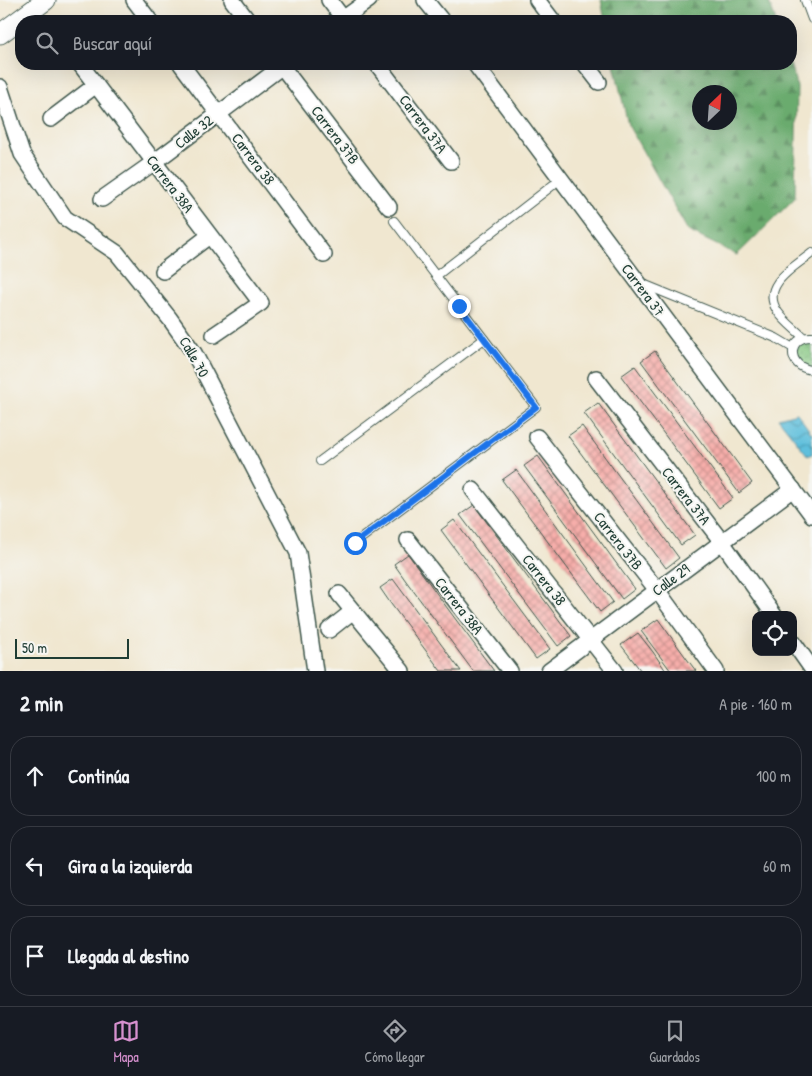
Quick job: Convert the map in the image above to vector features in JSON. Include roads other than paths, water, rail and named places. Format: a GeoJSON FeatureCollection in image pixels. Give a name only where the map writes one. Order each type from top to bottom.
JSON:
{"type":"FeatureCollection","features":[{"type":"Feature","properties":{"kind":"street"},"geometry":{"type":"LineString","coordinates":[[26,15],[46,0]]}},
{"type":"Feature","properties":{"kind":"street"},"geometry":{"type":"LineString","coordinates":[[134,0],[145,15]]}},
{"type":"Feature","properties":{"kind":"street"},"geometry":{"type":"LineString","coordinates":[[232,0],[243,15]]}},
{"type":"Feature","properties":{"kind":"street"},"geometry":{"type":"LineString","coordinates":[[329,0],[340,15]]}},
{"type":"Feature","properties":{"kind":"street"},"geometry":{"type":"LineString","coordinates":[[350,15],[369,0]]}},
{"type":"Feature","properties":{"kind":"street"},"geometry":{"type":"LineString","coordinates":[[425,0],[437,15]]}},
{"type":"Feature","properties":{"kind":"street"},"geometry":{"type":"LineString","coordinates":[[537,0],[548,15]]}},
{"type":"Feature","properties":{"kind":"street"},"geometry":{"type":"LineString","coordinates":[[0,34],[15,23]]}},
{"type":"Feature","properties":{"kind":"street","name":"Carrera 38A"},"geometry":{"type":"LineString","coordinates":[[85,70],[261,304],[214,335]]}},
{"type":"Feature","properties":{"kind":"street","name":"Carrera 38"},"geometry":{"type":"LineString","coordinates":[[186,70],[324,255]]}},
{"type":"Feature","properties":{"kind":"street","name":"Calle 32"},"geometry":{"type":"LineString","coordinates":[[102,199],[153,163],[275,70]]}},
{"type":"Feature","properties":{"kind":"street","name":"Carrera 37B"},"geometry":{"type":"LineString","coordinates":[[286,70],[392,214]]}},
{"type":"Feature","properties":{"kind":"street","name":"Carrera 37A"},"geometry":{"type":"LineString","coordinates":[[382,70],[451,161]]}},
{"type":"Feature","properties":{"kind":"street","name":"Carrera 37"},"geometry":{"type":"LineString","coordinates":[[480,70],[812,515]]}},
{"type":"Feature","properties":{"kind":"street"},"geometry":{"type":"LineString","coordinates":[[590,70],[599,82]]}},
{"type":"Feature","properties":{"kind":"street"},"geometry":{"type":"LineString","coordinates":[[51,119],[96,85]]}},
{"type":"Feature","properties":{"kind":"street","name":"Calle 70"},"geometry":{"type":"LineString","coordinates":[[0,87],[22,154],[65,218],[117,253],[170,319],[194,353],[298,553],[315,671]]}},
{"type":"Feature","properties":{"kind":"street"},"geometry":{"type":"LineString","coordinates":[[163,271],[209,236]]}},
{"type":"Feature","properties":{"kind":"street","name":"Carrera 37A"},"geometry":{"type":"LineString","coordinates":[[596,378],[722,542],[771,611]]}},
{"type":"Feature","properties":{"kind":"street","name":"Carrera 37B"},"geometry":{"type":"LineString","coordinates":[[537,437],[657,590],[716,671]]}},
{"type":"Feature","properties":{"kind":"street","name":"Calle 29"},"geometry":{"type":"LineString","coordinates":[[549,671],[793,489]]}},
{"type":"Feature","properties":{"kind":"street","name":"Carrera 38"},"geometry":{"type":"LineString","coordinates":[[473,490],[614,671]]}},
{"type":"Feature","properties":{"kind":"street","name":"Carrera 38A"},"geometry":{"type":"LineString","coordinates":[[408,540],[510,671]]}},
{"type":"Feature","properties":{"kind":"street"},"geometry":{"type":"LineString","coordinates":[[340,594],[402,671]]}},
{"type":"Feature","properties":{"kind":"street"},"geometry":{"type":"LineString","coordinates":[[329,630],[353,611]]}},
{"type":"Feature","properties":{"kind":"street"},"geometry":{"type":"LineString","coordinates":[[797,648],[812,669]]}},
{"type":"Feature","properties":{"kind":"lane"},"geometry":{"type":"LineString","coordinates":[[805,0],[812,19]]}},
{"type":"Feature","properties":{"kind":"lane"},"geometry":{"type":"LineString","coordinates":[[436,276],[553,185]]}},
{"type":"Feature","properties":{"kind":"lane"},"geometry":{"type":"LineString","coordinates":[[355,543],[536,407],[436,276],[392,214]]}},
{"type":"Feature","properties":{"kind":"lane"},"geometry":{"type":"LineString","coordinates":[[803,337],[778,312],[772,300],[777,281],[812,253]]}},
{"type":"Feature","properties":{"kind":"lane"},"geometry":{"type":"LineString","coordinates":[[636,281],[776,338],[793,348]]}},
{"type":"Feature","properties":{"kind":"lane"},"geometry":{"type":"LineString","coordinates":[[812,337],[803,337],[797,342],[793,348],[792,356],[796,364],[804,370],[812,370]]}},
{"type":"Feature","properties":{"kind":"lane"},"geometry":{"type":"LineString","coordinates":[[320,461],[484,338]]}},
{"type":"Feature","properties":{"kind":"water"},"geometry":{"type":"Polygon","coordinates":[[[797,413],[812,434],[812,454],[808,456],[778,418],[797,413]]]}}]}
